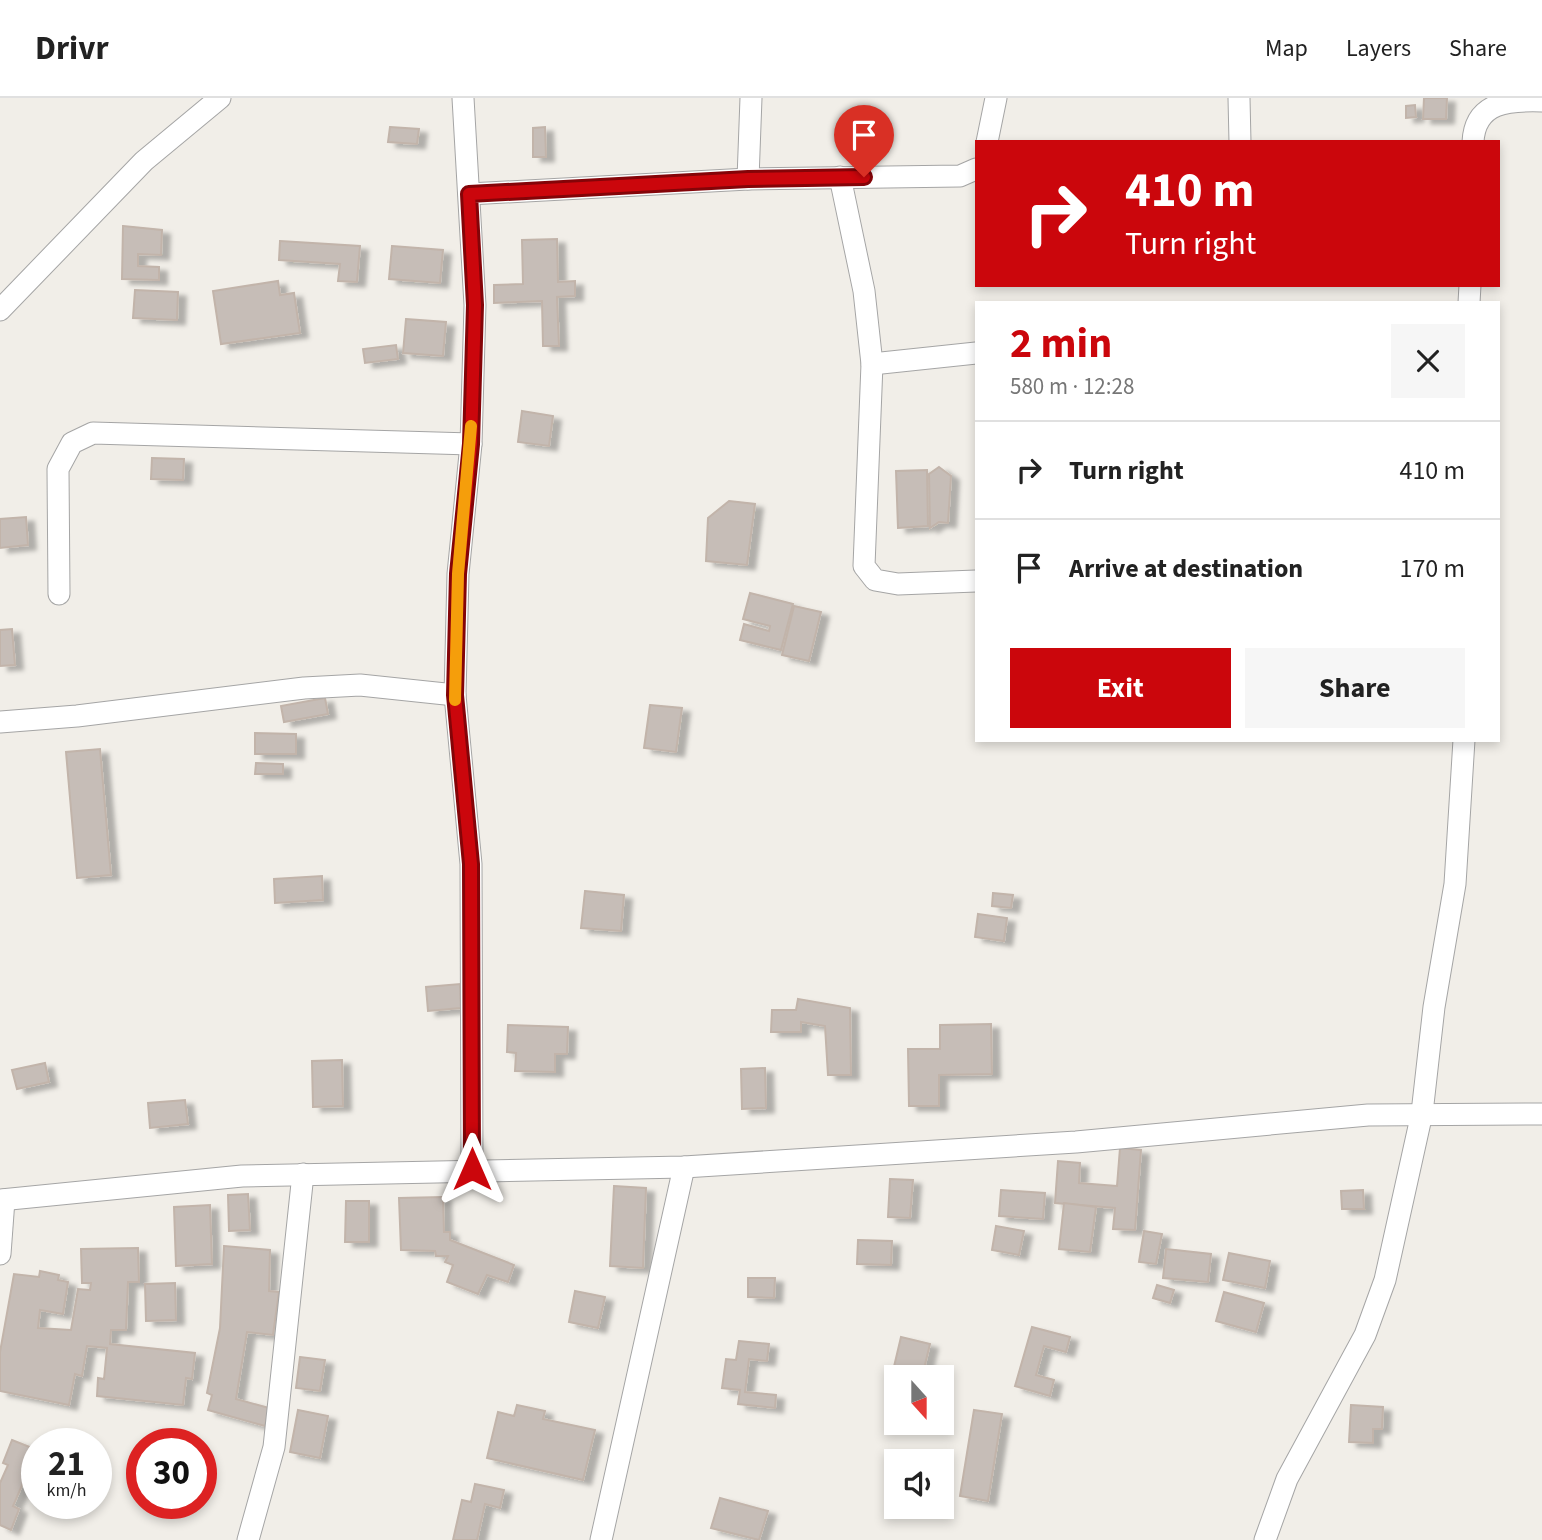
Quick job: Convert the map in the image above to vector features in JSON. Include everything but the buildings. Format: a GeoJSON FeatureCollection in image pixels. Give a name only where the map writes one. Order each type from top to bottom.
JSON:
{"type":"FeatureCollection","features":[{"type":"Feature","properties":{"kind":"street"},"geometry":{"type":"LineString","coordinates":[[0,310],[144,161],[220,98]]}},
{"type":"Feature","properties":{"kind":"street"},"geometry":{"type":"LineString","coordinates":[[463,98],[475,305],[471,444],[458,574],[455,695],[471,864],[472,1169]]}},
{"type":"Feature","properties":{"kind":"street"},"geometry":{"type":"LineString","coordinates":[[748,179],[751,98]]}},
{"type":"Feature","properties":{"kind":"street"},"geometry":{"type":"LineString","coordinates":[[987,140],[996,98]]}},
{"type":"Feature","properties":{"kind":"street"},"geometry":{"type":"LineString","coordinates":[[1239,98],[1240,140]]}},
{"type":"Feature","properties":{"kind":"street"},"geometry":{"type":"LineString","coordinates":[[1474,140],[1474,132],[1485,110],[1509,100],[1542,101]]}},
{"type":"Feature","properties":{"kind":"street"},"geometry":{"type":"LineString","coordinates":[[469,194],[748,179],[960,176],[975,172]]}},
{"type":"Feature","properties":{"kind":"street"},"geometry":{"type":"LineString","coordinates":[[840,177],[864,291],[872,364],[864,566],[875,580],[898,584],[975,581]]}},
{"type":"Feature","properties":{"kind":"street"},"geometry":{"type":"LineString","coordinates":[[872,364],[975,353]]}},
{"type":"Feature","properties":{"kind":"street"},"geometry":{"type":"LineString","coordinates":[[59,594],[58,469],[72,443],[93,433],[471,444]]}},
{"type":"Feature","properties":{"kind":"street"},"geometry":{"type":"LineString","coordinates":[[0,722],[77,716],[315,687],[360,685],[455,695]]}},
{"type":"Feature","properties":{"kind":"street"},"geometry":{"type":"LineString","coordinates":[[1265,1540],[1287,1479],[1365,1335],[1385,1280],[1422,1113],[1434,1007],[1455,884],[1464,742]]}},
{"type":"Feature","properties":{"kind":"street"},"geometry":{"type":"LineString","coordinates":[[0,1254],[2,1200],[242,1176],[472,1169],[684,1167],[1076,1142],[1368,1115],[1542,1114]]}},
{"type":"Feature","properties":{"kind":"street"},"geometry":{"type":"LineString","coordinates":[[601,1540],[684,1167]]}},
{"type":"Feature","properties":{"kind":"street"},"geometry":{"type":"LineString","coordinates":[[248,1540],[274,1447],[303,1174]]}},
{"type":"Feature","properties":{"kind":"slow traffic"},"geometry":{"type":"LineString","coordinates":[[455,700],[458,574],[471,426]]}},
{"type":"Feature","properties":{"kind":"route"},"geometry":{"type":"LineString","coordinates":[[472,1169],[471,864],[455,695],[458,574],[471,444],[475,305],[469,194],[748,179],[864,177]]}}]}
